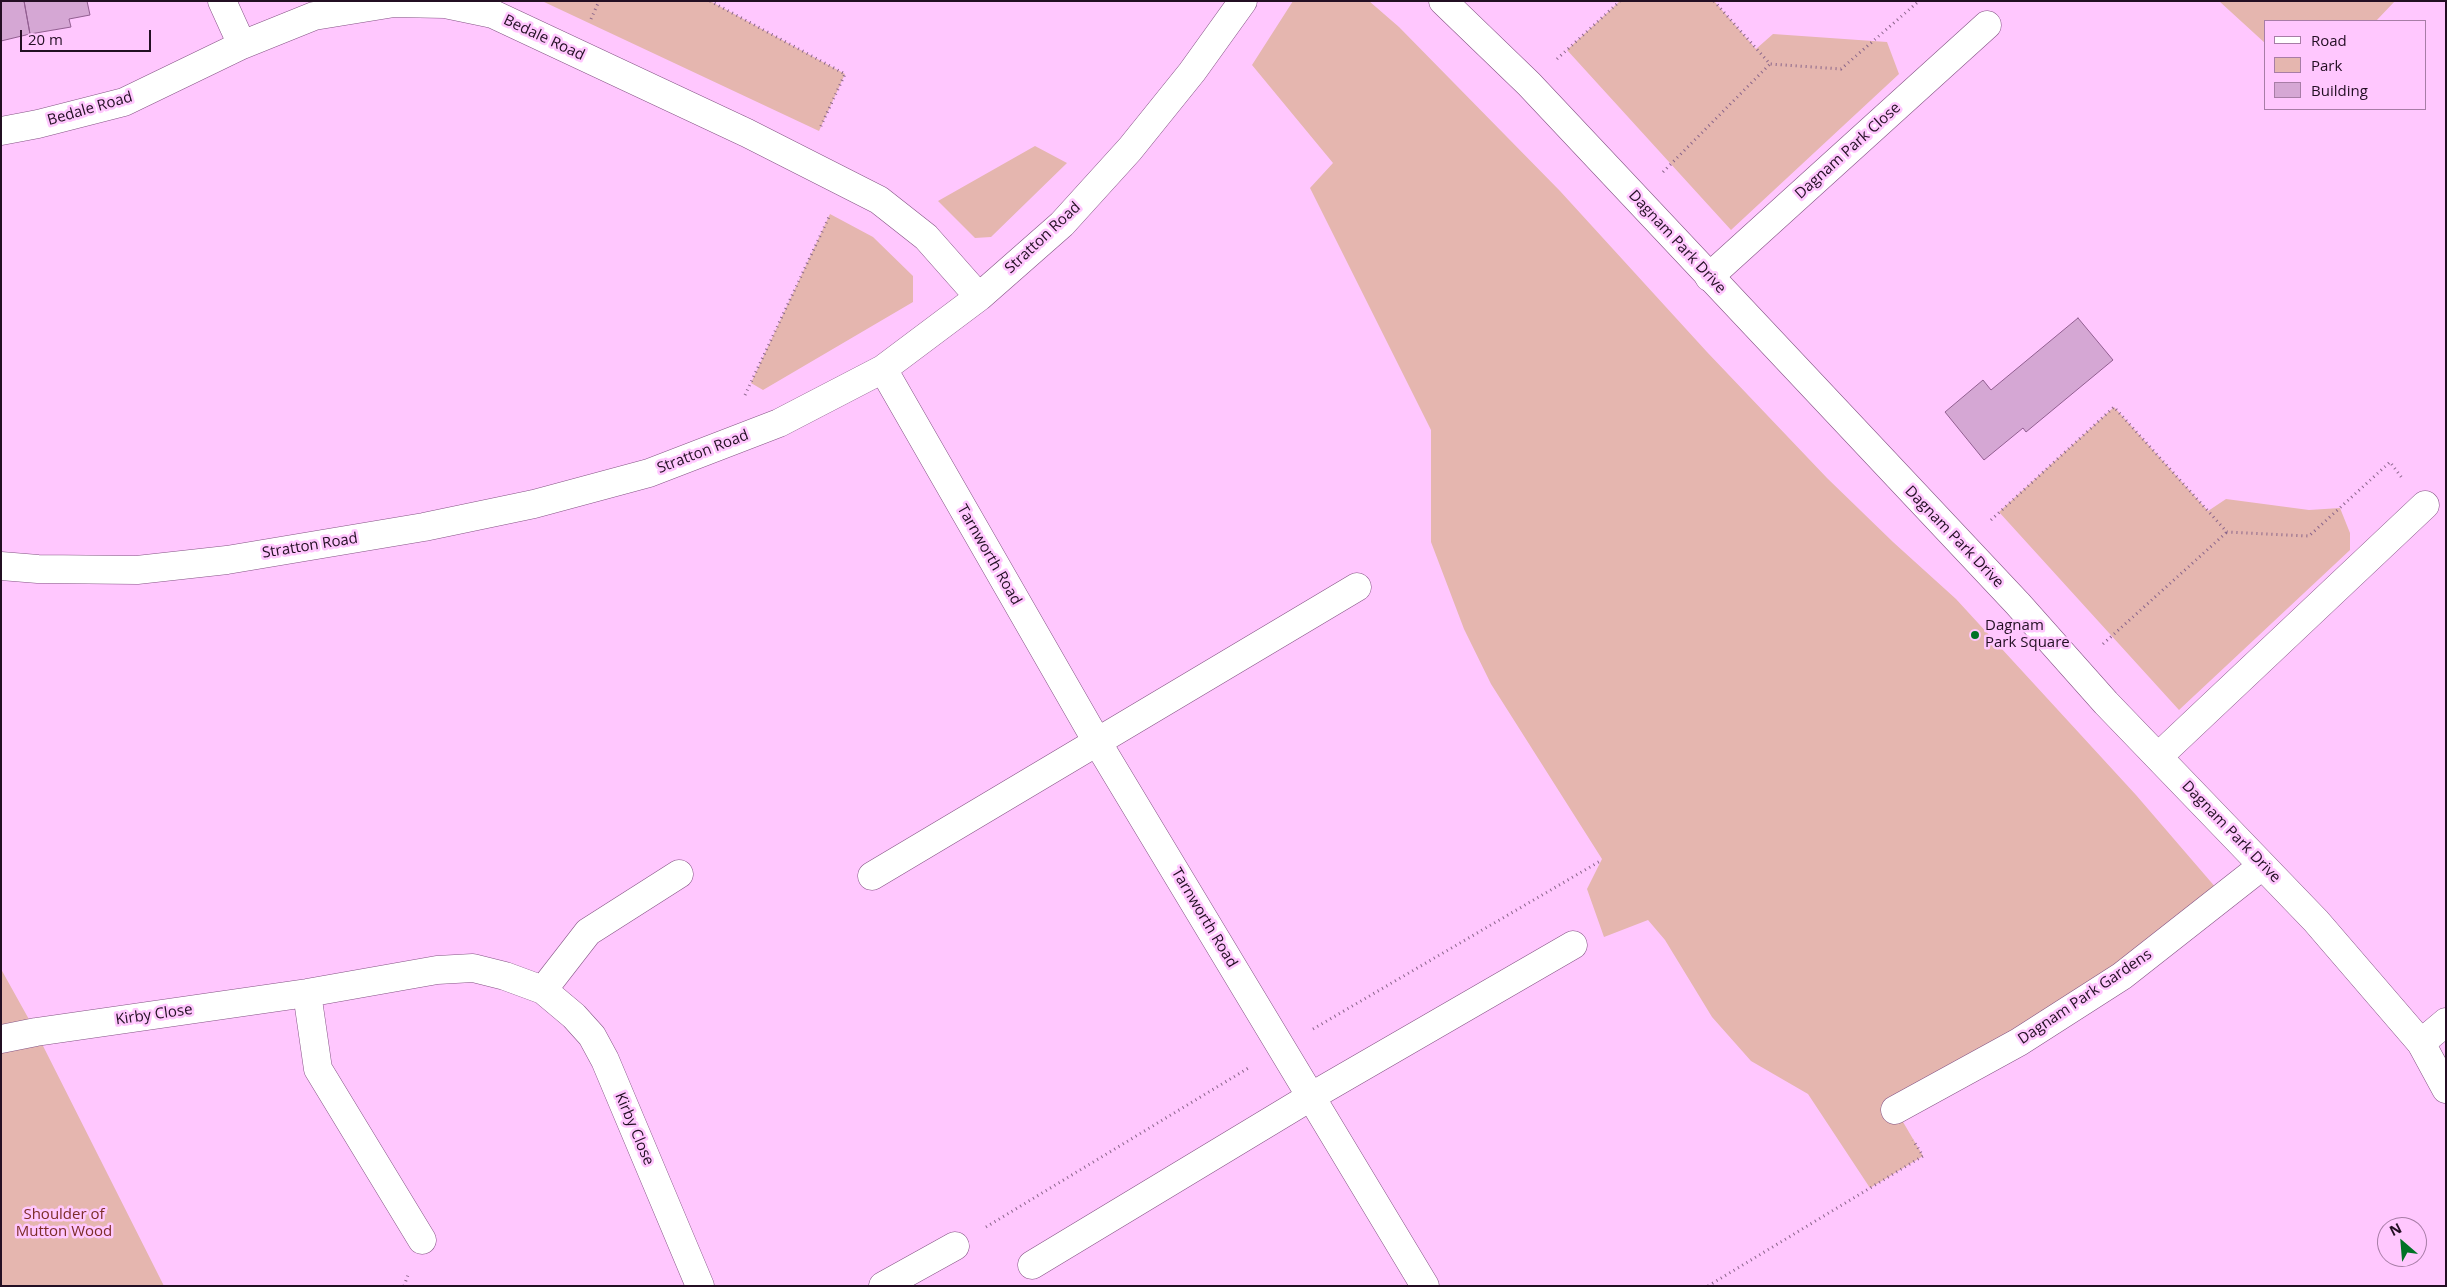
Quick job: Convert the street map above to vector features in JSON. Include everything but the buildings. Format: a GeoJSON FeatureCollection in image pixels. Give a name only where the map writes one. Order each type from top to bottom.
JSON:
{"type":"FeatureCollection","features":[{"type":"Feature","properties":{"kind":"street"},"geometry":{"type":"LineString","coordinates":[[222,1],[242,45]]}},
{"type":"Feature","properties":{"kind":"street","name":"Stratton Road"},"geometry":{"type":"LineString","coordinates":[[1,566],[38,569],[137,570],[227,560],[424,527],[534,504],[639,476],[780,423],[882,370],[979,297],[1062,224],[1130,150],[1192,72],[1243,1]]}},
{"type":"Feature","properties":{"kind":"street","name":"Dagnam Park Drive"},"geometry":{"type":"LineString","coordinates":[[1443,1],[1529,84],[2076,669],[2316,921],[2421,1044],[2446,1089]]}},
{"type":"Feature","properties":{"kind":"street","name":"Bedale Road"},"geometry":{"type":"LineString","coordinates":[[1,132],[124,102],[242,45],[314,16],[394,3],[445,4],[493,14],[804,162],[878,200],[926,237],[979,297]]}},
{"type":"Feature","properties":{"kind":"street","name":"Dagnam Park Close"},"geometry":{"type":"LineString","coordinates":[[1709,277],[1987,25]]}},
{"type":"Feature","properties":{"kind":"street","name":"Tarnworth Road"},"geometry":{"type":"LineString","coordinates":[[882,370],[1096,740],[1283,1047],[1425,1286]]}},
{"type":"Feature","properties":{"kind":"street"},"geometry":{"type":"LineString","coordinates":[[2159,756],[2424,505]]}},
{"type":"Feature","properties":{"kind":"street"},"geometry":{"type":"LineString","coordinates":[[872,876],[1096,740],[1357,587]]}},
{"type":"Feature","properties":{"kind":"street","name":"Dagnam Park Gardens"},"geometry":{"type":"LineString","coordinates":[[1895,1110],[2019,1042],[2122,976],[2262,866]]}},
{"type":"Feature","properties":{"kind":"street"},"geometry":{"type":"LineString","coordinates":[[543,990],[588,932],[679,874]]}},
{"type":"Feature","properties":{"kind":"street"},"geometry":{"type":"LineString","coordinates":[[1032,1265],[1312,1096],[1573,946]]}},
{"type":"Feature","properties":{"kind":"street","name":"Kirby Close"},"geometry":{"type":"LineString","coordinates":[[1,1039],[36,1032],[307,993],[437,970],[473,968],[543,990],[574,1016],[592,1036],[605,1060],[700,1286]]}},
{"type":"Feature","properties":{"kind":"street"},"geometry":{"type":"LineString","coordinates":[[307,993],[318,1069],[422,1240]]}},
{"type":"Feature","properties":{"kind":"street"},"geometry":{"type":"LineString","coordinates":[[2421,1044],[2446,1022]]}},
{"type":"Feature","properties":{"kind":"street"},"geometry":{"type":"LineString","coordinates":[[883,1286],[955,1246]]}},
{"type":"Feature","properties":{"kind":"path"},"geometry":{"type":"LineString","coordinates":[[710,1],[845,74],[804,162]]}},
{"type":"Feature","properties":{"kind":"path"},"geometry":{"type":"LineString","coordinates":[[1529,84],[1620,1]]}},
{"type":"Feature","properties":{"kind":"path"},"geometry":{"type":"LineString","coordinates":[[1714,1],[1770,64],[1841,69],[1919,1]]}},
{"type":"Feature","properties":{"kind":"path"},"geometry":{"type":"LineString","coordinates":[[1636,199],[1770,64]]}},
{"type":"Feature","properties":{"kind":"path"},"geometry":{"type":"LineString","coordinates":[[722,445],[844,182]]}},
{"type":"Feature","properties":{"kind":"path"},"geometry":{"type":"LineString","coordinates":[[1962,545],[2114,407],[2226,532]]}},
{"type":"Feature","properties":{"kind":"path"},"geometry":{"type":"LineString","coordinates":[[2076,669],[2226,532],[2309,536],[2390,462],[2424,505]]}},
{"type":"Feature","properties":{"kind":"path"},"geometry":{"type":"LineString","coordinates":[[955,1246],[1283,1047],[1602,860]]}},
{"type":"Feature","properties":{"kind":"path"},"geometry":{"type":"LineString","coordinates":[[1708,1286],[1923,1156],[1895,1110]]}},
{"type":"Feature","properties":{"kind":"green space"},"geometry":{"type":"Polygon","coordinates":[[[542,1],[710,1],[845,74],[819,131],[542,1]]]}},
{"type":"Feature","properties":{"kind":"green space"},"geometry":{"type":"Polygon","coordinates":[[[1293,1],[1369,1],[1399,27],[1560,191],[1707,352],[1827,478],[1893,542],[1956,599],[2136,795],[2223,896],[1896,1110],[1923,1156],[1870,1188],[1808,1094],[1751,1061],[1712,1017],[1665,940],[1648,920],[1604,937],[1587,889],[1602,859],[1491,684],[1464,629],[1431,542],[1431,430],[1310,188],[1333,163],[1252,65],[1293,1]]]}},
{"type":"Feature","properties":{"kind":"green space"},"geometry":{"type":"Polygon","coordinates":[[[1620,1],[1714,1],[1756,49],[1773,34],[1887,42],[1899,74],[1731,230],[1567,50],[1620,1]]]}},
{"type":"Feature","properties":{"kind":"green space"},"geometry":{"type":"Polygon","coordinates":[[[2219,1],[2395,1],[2377,20],[2264,20],[2264,42],[2219,1]]]}},
{"type":"Feature","properties":{"kind":"green space"},"geometry":{"type":"Polygon","coordinates":[[[1035,146],[1067,163],[991,237],[975,238],[938,201],[1035,146]]]}},
{"type":"Feature","properties":{"kind":"green space"},"geometry":{"type":"Polygon","coordinates":[[[830,214],[873,237],[913,276],[913,302],[763,390],[751,383],[830,214]]]}},
{"type":"Feature","properties":{"kind":"green space"},"geometry":{"type":"Polygon","coordinates":[[[2114,407],[2208,511],[2226,499],[2309,510],[2340,508],[2350,533],[2350,550],[2179,710],[1999,512],[2114,407]]]}},
{"type":"Feature","properties":{"kind":"green space","name":"Shoulder of Mutton Wood"},"geometry":{"type":"Polygon","coordinates":[[[1,969],[36,1032],[164,1286],[1,1286],[1,969]]]}},
{"type":"Feature","properties":{"kind":"place","name":"Dagnam Park Square"},"geometry":{"type":"Point","coordinates":[1975,635]}}]}
